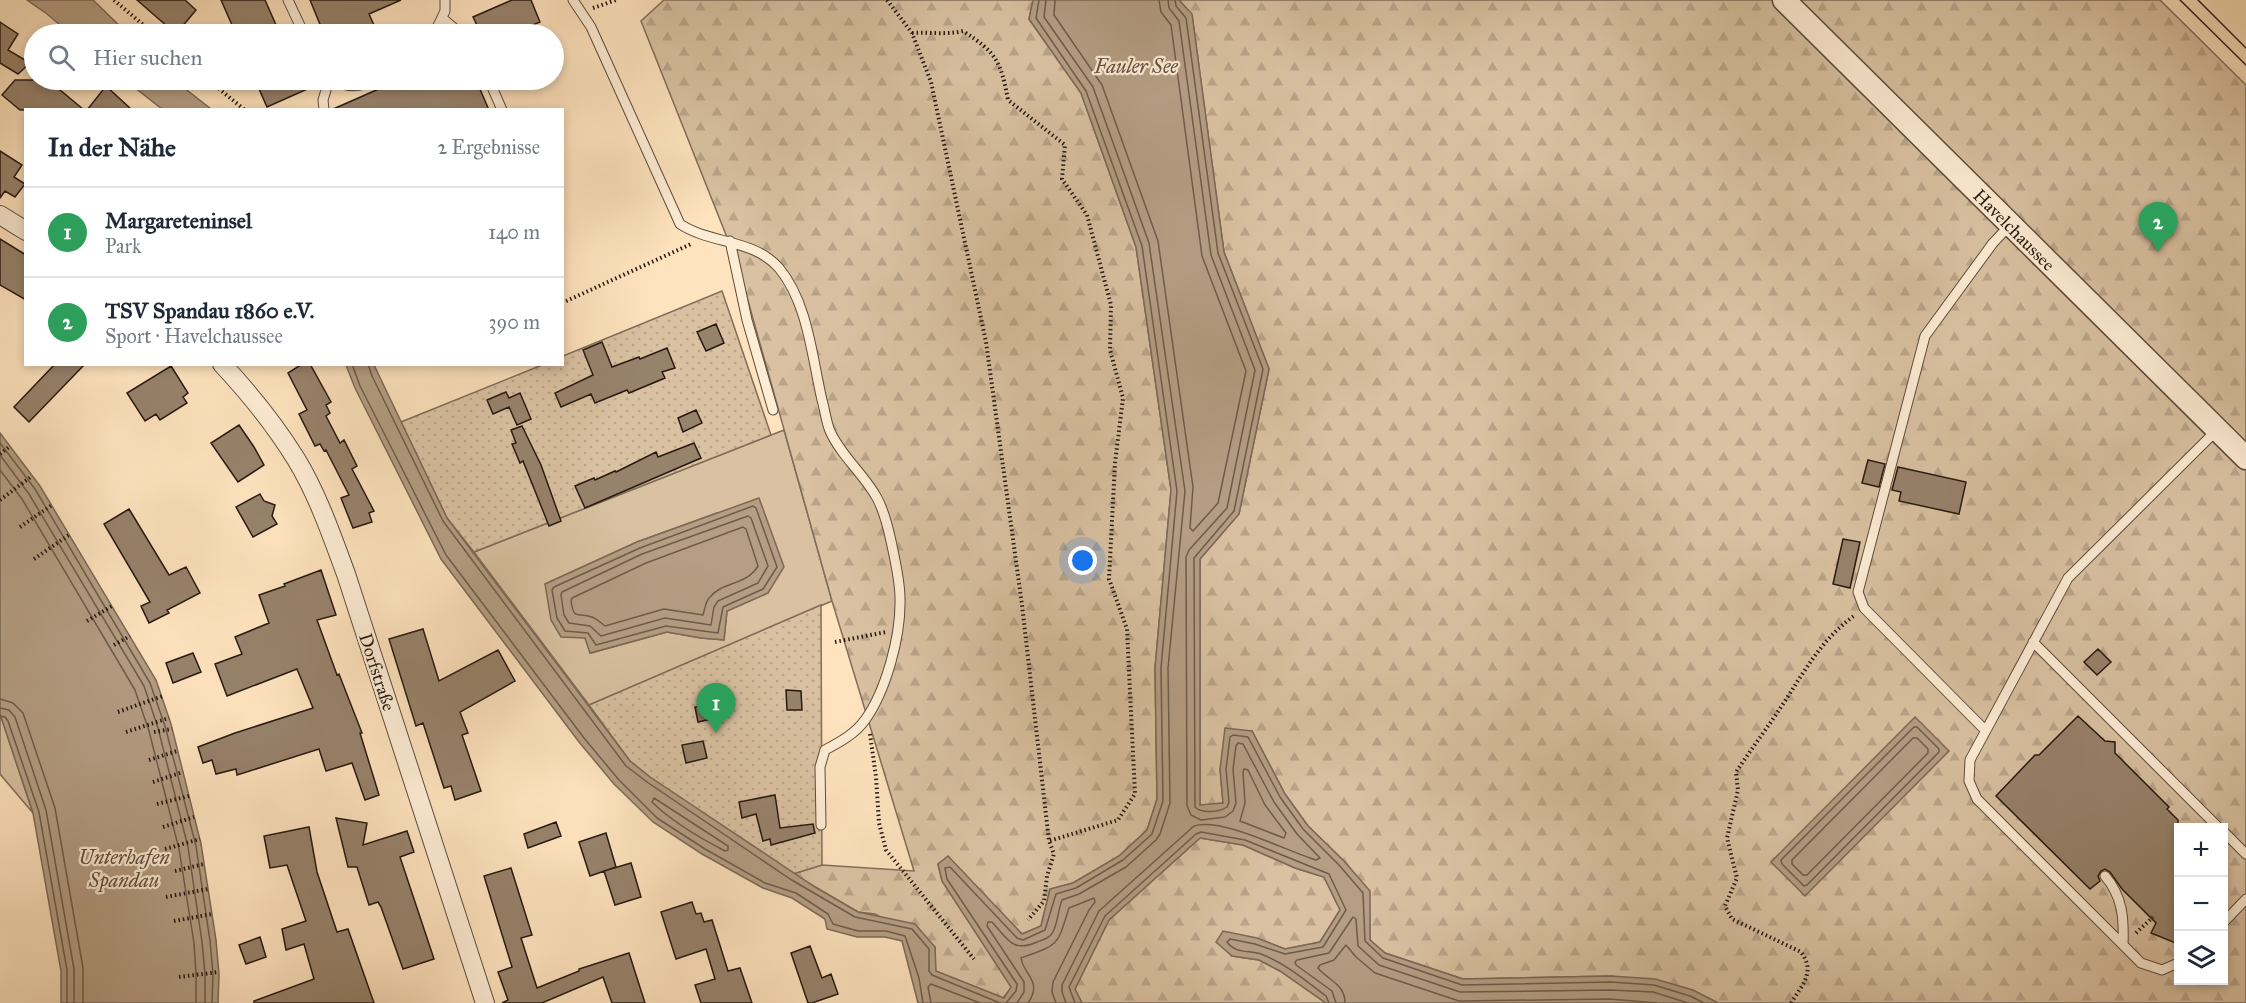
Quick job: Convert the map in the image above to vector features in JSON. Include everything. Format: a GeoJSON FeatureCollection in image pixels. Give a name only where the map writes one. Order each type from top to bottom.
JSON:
{"type":"FeatureCollection","features":[{"type":"Feature","properties":{"kind":"street","name":"Havelchaussee"},"geometry":{"type":"LineString","coordinates":[[1784,0],[2246,458]]}},
{"type":"Feature","properties":{"kind":"street"},"geometry":{"type":"LineString","coordinates":[[0,215],[24,230]]}},
{"type":"Feature","properties":{"kind":"street","name":"Dorfstraße"},"geometry":{"type":"LineString","coordinates":[[224,366],[250,394],[297,460],[329,529],[346,574],[485,1003]]}},
{"type":"Feature","properties":{"kind":"lane"},"geometry":{"type":"LineString","coordinates":[[288,0],[299,24]]}},
{"type":"Feature","properties":{"kind":"lane"},"geometry":{"type":"LineString","coordinates":[[439,24],[445,11],[445,0]]}},
{"type":"Feature","properties":{"kind":"lane"},"geometry":{"type":"LineString","coordinates":[[573,0],[591,27],[680,224],[705,237],[730,241],[770,261],[777,266],[791,287],[807,328],[829,430],[878,499],[887,526],[897,570],[900,600],[898,630],[885,682],[868,716],[846,738],[825,750],[820,767],[821,825]]}},
{"type":"Feature","properties":{"kind":"lane"},"geometry":{"type":"LineString","coordinates":[[442,18],[449,24]]}},
{"type":"Feature","properties":{"kind":"lane"},"geometry":{"type":"LineString","coordinates":[[324,108],[326,90]]}},
{"type":"Feature","properties":{"kind":"lane"},"geometry":{"type":"LineString","coordinates":[[493,90],[501,108]]}},
{"type":"Feature","properties":{"kind":"lane"},"geometry":{"type":"LineString","coordinates":[[1985,730],[1864,608],[1858,592],[1925,336],[1993,243],[2010,225]]}},
{"type":"Feature","properties":{"kind":"lane"},"geometry":{"type":"LineString","coordinates":[[730,241],[747,320],[773,410]]}},
{"type":"Feature","properties":{"kind":"lane"},"geometry":{"type":"LineString","coordinates":[[2174,965],[2162,970],[2141,963],[1977,799],[1969,781],[1970,760],[2068,578],[2217,430]]}},
{"type":"Feature","properties":{"kind":"lane"},"geometry":{"type":"LineString","coordinates":[[2033,642],[2214,823]]}},
{"type":"Feature","properties":{"kind":"lane"},"geometry":{"type":"LineString","coordinates":[[2228,837],[2246,854]]}},
{"type":"Feature","properties":{"kind":"lane"},"geometry":{"type":"LineString","coordinates":[[2105,876],[2114,887],[2120,900],[2124,923],[2123,945]]}},
{"type":"Feature","properties":{"kind":"lane"},"geometry":{"type":"LineString","coordinates":[[2228,917],[2246,899]]}},
{"type":"Feature","properties":{"kind":"path"},"geometry":{"type":"LineString","coordinates":[[114,0],[142,24]]}},
{"type":"Feature","properties":{"kind":"path"},"geometry":{"type":"LineString","coordinates":[[581,13],[616,0]]}},
{"type":"Feature","properties":{"kind":"path"},"geometry":{"type":"LineString","coordinates":[[888,0],[912,33],[931,82],[986,342],[1022,605],[1049,841],[1054,854],[1047,876],[1044,901],[1029,920]]}},
{"type":"Feature","properties":{"kind":"path"},"geometry":{"type":"LineString","coordinates":[[912,33],[933,32],[947,35],[963,31],[978,40],[993,54],[1002,69],[1008,100],[1065,145],[1062,179],[1087,215],[1111,305],[1110,351],[1123,398],[1115,463],[1109,579],[1127,629],[1135,794],[1118,820],[1049,841]]}},
{"type":"Feature","properties":{"kind":"path"},"geometry":{"type":"LineString","coordinates":[[220,90],[243,108]]}},
{"type":"Feature","properties":{"kind":"path"},"geometry":{"type":"LineString","coordinates":[[564,302],[705,237]]}},
{"type":"Feature","properties":{"kind":"path"},"geometry":{"type":"LineString","coordinates":[[0,454],[10,446]]}},
{"type":"Feature","properties":{"kind":"path"},"geometry":{"type":"LineString","coordinates":[[0,500],[32,476]]}},
{"type":"Feature","properties":{"kind":"path"},"geometry":{"type":"LineString","coordinates":[[20,527],[52,505]]}},
{"type":"Feature","properties":{"kind":"path"},"geometry":{"type":"LineString","coordinates":[[34,559],[69,535]]}},
{"type":"Feature","properties":{"kind":"path"},"geometry":{"type":"LineString","coordinates":[[87,621],[112,606]]}},
{"type":"Feature","properties":{"kind":"path"},"geometry":{"type":"LineString","coordinates":[[1791,1003],[1807,977],[1808,962],[1801,952],[1732,919],[1725,906],[1737,878],[1728,838],[1738,790],[1736,772],[1810,661],[1837,628],[1864,608]]}},
{"type":"Feature","properties":{"kind":"path"},"geometry":{"type":"LineString","coordinates":[[835,642],[898,630]]}},
{"type":"Feature","properties":{"kind":"path"},"geometry":{"type":"LineString","coordinates":[[114,645],[130,636]]}},
{"type":"Feature","properties":{"kind":"path"},"geometry":{"type":"LineString","coordinates":[[118,712],[163,696]]}},
{"type":"Feature","properties":{"kind":"path"},"geometry":{"type":"LineString","coordinates":[[868,716],[879,823],[886,850],[974,959]]}},
{"type":"Feature","properties":{"kind":"path"},"geometry":{"type":"LineString","coordinates":[[126,732],[169,718]]}},
{"type":"Feature","properties":{"kind":"path"},"geometry":{"type":"LineString","coordinates":[[154,732],[172,729]]}},
{"type":"Feature","properties":{"kind":"path"},"geometry":{"type":"LineString","coordinates":[[149,760],[177,750]]}},
{"type":"Feature","properties":{"kind":"path"},"geometry":{"type":"LineString","coordinates":[[153,782],[183,772]]}},
{"type":"Feature","properties":{"kind":"path"},"geometry":{"type":"LineString","coordinates":[[157,804],[189,796]]}},
{"type":"Feature","properties":{"kind":"path"},"geometry":{"type":"LineString","coordinates":[[163,827],[194,817]]}},
{"type":"Feature","properties":{"kind":"path"},"geometry":{"type":"LineString","coordinates":[[165,849],[200,839]]}},
{"type":"Feature","properties":{"kind":"path"},"geometry":{"type":"LineString","coordinates":[[175,871],[204,864]]}},
{"type":"Feature","properties":{"kind":"path"},"geometry":{"type":"LineString","coordinates":[[166,897],[208,889]]}},
{"type":"Feature","properties":{"kind":"path"},"geometry":{"type":"LineString","coordinates":[[174,921],[212,914]]}},
{"type":"Feature","properties":{"kind":"path"},"geometry":{"type":"LineString","coordinates":[[179,977],[219,972]]}},
{"type":"Feature","properties":{"kind":"green space"},"geometry":{"type":"Polygon","coordinates":[[[664,0],[1033,0],[1029,19],[1081,93],[1136,247],[1171,490],[1155,668],[1157,799],[1147,830],[1119,856],[1073,883],[1050,889],[1041,926],[1022,934],[948,857],[938,864],[942,881],[1012,987],[1003,998],[935,971],[935,947],[875,914],[858,912],[793,874],[822,865],[914,871],[832,601],[738,265],[641,21],[664,0]]]}},
{"type":"Feature","properties":{"kind":"green space"},"geometry":{"type":"Polygon","coordinates":[[[1179,0],[2160,0],[2246,85],[2246,1003],[1718,1003],[1694,991],[1611,976],[1463,979],[1385,953],[1370,940],[1369,891],[1344,861],[1308,826],[1285,794],[1252,731],[1220,769],[1223,803],[1200,806],[1200,559],[1239,514],[1269,369],[1224,252],[1192,15],[1179,0]]]}},
{"type":"Feature","properties":{"kind":"green space"},"geometry":{"type":"Polygon","coordinates":[[[722,291],[771,435],[474,552],[447,518],[401,422],[540,366],[564,366],[564,356],[722,291]]]}},
{"type":"Feature","properties":{"kind":"green space"},"geometry":{"type":"Polygon","coordinates":[[[784,430],[832,601],[589,705],[474,552],[784,430]],[[717,513],[637,542],[545,584],[585,638],[591,653],[667,632],[724,640],[727,611],[768,593],[717,513]]]}},
{"type":"Feature","properties":{"kind":"green space"},"geometry":{"type":"Polygon","coordinates":[[[821,605],[822,865],[793,874],[630,761],[589,705],[821,605]]]}},
{"type":"Feature","properties":{"kind":"green space"},"geometry":{"type":"Polygon","coordinates":[[[0,714],[33,813],[0,774],[0,714]]]}},
{"type":"Feature","properties":{"kind":"green space"},"geometry":{"type":"Polygon","coordinates":[[[1200,838],[1243,845],[1295,868],[1324,877],[1340,910],[1320,942],[1285,949],[1256,938],[1232,956],[1259,960],[1280,971],[1326,1003],[1082,1003],[1075,989],[1109,920],[1200,838]]]}},
{"type":"Feature","properties":{"kind":"water"},"geometry":{"type":"Polygon","coordinates":[[[27,0],[93,0],[118,24],[59,24],[27,0]]]}},
{"type":"Feature","properties":{"kind":"water","name":"Fauler See"},"geometry":{"type":"Polygon","coordinates":[[[1033,0],[1179,0],[1192,14],[1224,252],[1269,369],[1239,514],[1200,559],[1200,805],[1223,803],[1220,769],[1225,728],[1252,731],[1285,794],[1308,826],[1344,861],[1370,891],[1370,940],[1385,953],[1463,979],[1611,976],[1655,979],[1693,990],[1718,1003],[1326,1003],[1280,971],[1259,960],[1232,956],[1216,942],[1223,931],[1257,938],[1285,949],[1320,942],[1340,910],[1324,877],[1295,868],[1243,845],[1200,838],[1109,920],[1075,989],[1082,1003],[918,1003],[902,941],[885,937],[857,937],[827,929],[825,919],[792,898],[763,888],[702,854],[653,822],[614,784],[579,742],[441,559],[355,388],[346,366],[374,366],[447,518],[630,761],[650,777],[815,887],[858,912],[915,924],[935,947],[936,971],[1004,998],[1011,987],[942,881],[938,864],[948,856],[1022,934],[1041,926],[1050,889],[1073,883],[1119,856],[1147,830],[1157,799],[1155,668],[1171,490],[1136,247],[1081,93],[1029,19],[1033,0]]]}},
{"type":"Feature","properties":{"kind":"water"},"geometry":{"type":"Polygon","coordinates":[[[138,90],[187,90],[210,108],[161,108],[138,90]]]}},
{"type":"Feature","properties":{"kind":"water","name":"Unterhafen Spandau"},"geometry":{"type":"Polygon","coordinates":[[[0,433],[40,486],[156,680],[171,724],[201,844],[216,940],[219,974],[218,1003],[61,1003],[61,971],[33,813],[0,714],[0,433]]]}},
{"type":"Feature","properties":{"kind":"water"},"geometry":{"type":"Polygon","coordinates":[[[759,498],[784,567],[768,593],[727,611],[724,640],[667,632],[590,653],[585,638],[561,637],[551,620],[545,584],[637,542],[759,498]]]}},
{"type":"Feature","properties":{"kind":"water"},"geometry":{"type":"Polygon","coordinates":[[[1915,717],[1949,751],[1805,896],[1771,862],[1915,717]]]}},
{"type":"Feature","properties":{"kind":"building"},"geometry":{"type":"Polygon","coordinates":[[[137,0],[185,0],[196,10],[184,24],[165,24],[137,0]]]}},
{"type":"Feature","properties":{"kind":"building"},"geometry":{"type":"Polygon","coordinates":[[[221,0],[265,0],[276,24],[232,24],[221,0]]]}},
{"type":"Feature","properties":{"kind":"building"},"geometry":{"type":"Polygon","coordinates":[[[310,0],[401,0],[369,14],[374,24],[320,24],[310,0]]]}},
{"type":"Feature","properties":{"kind":"building"},"geometry":{"type":"Polygon","coordinates":[[[512,0],[531,0],[540,22],[535,24],[476,24],[473,17],[512,0]]]}},
{"type":"Feature","properties":{"kind":"building"},"geometry":{"type":"Polygon","coordinates":[[[0,22],[18,34],[8,50],[24,59],[24,68],[18,74],[0,63],[0,22]]]}},
{"type":"Feature","properties":{"kind":"building"},"geometry":{"type":"Polygon","coordinates":[[[15,80],[24,80],[24,90],[60,90],[82,108],[24,108],[20,110],[2,95],[15,80]]]}},
{"type":"Feature","properties":{"kind":"building"},"geometry":{"type":"Polygon","coordinates":[[[103,90],[110,90],[130,108],[89,108],[103,90]]]}},
{"type":"Feature","properties":{"kind":"building"},"geometry":{"type":"Polygon","coordinates":[[[259,90],[305,90],[267,107],[259,90]]]}},
{"type":"Feature","properties":{"kind":"building"},"geometry":{"type":"Polygon","coordinates":[[[376,90],[480,90],[488,108],[336,108],[376,90]]]}},
{"type":"Feature","properties":{"kind":"building"},"geometry":{"type":"Polygon","coordinates":[[[0,151],[22,165],[14,177],[24,185],[15,197],[5,191],[0,198],[0,151]]]}},
{"type":"Feature","properties":{"kind":"building"},"geometry":{"type":"Polygon","coordinates":[[[0,239],[24,254],[24,299],[0,285],[0,239]]]}},
{"type":"Feature","properties":{"kind":"building"},"geometry":{"type":"Polygon","coordinates":[[[716,324],[724,343],[706,351],[697,332],[716,324]]]}},
{"type":"Feature","properties":{"kind":"building"},"geometry":{"type":"Polygon","coordinates":[[[602,342],[612,367],[667,348],[675,368],[662,372],[665,378],[629,393],[627,390],[595,403],[591,394],[561,407],[555,393],[593,375],[583,350],[602,342]]]}},
{"type":"Feature","properties":{"kind":"building"},"geometry":{"type":"Polygon","coordinates":[[[53,366],[83,366],[29,422],[14,407],[53,366]]]}},
{"type":"Feature","properties":{"kind":"building"},"geometry":{"type":"Polygon","coordinates":[[[171,366],[188,393],[183,397],[187,403],[160,420],[156,414],[145,421],[127,393],[171,366]]]}},
{"type":"Feature","properties":{"kind":"building"},"geometry":{"type":"Polygon","coordinates":[[[299,366],[311,366],[331,402],[326,405],[330,413],[326,416],[340,443],[344,440],[357,466],[352,469],[374,511],[369,513],[372,522],[353,528],[341,498],[349,495],[326,450],[324,451],[320,444],[315,446],[299,414],[307,410],[288,373],[299,366]]]}},
{"type":"Feature","properties":{"kind":"building"},"geometry":{"type":"Polygon","coordinates":[[[506,392],[509,398],[520,393],[531,419],[517,425],[509,407],[493,414],[487,400],[506,392]]]}},
{"type":"Feature","properties":{"kind":"building"},"geometry":{"type":"Polygon","coordinates":[[[696,410],[702,423],[683,432],[678,418],[696,410]]]}},
{"type":"Feature","properties":{"kind":"building"},"geometry":{"type":"Polygon","coordinates":[[[239,425],[264,465],[238,482],[211,443],[239,425]]]}},
{"type":"Feature","properties":{"kind":"building"},"geometry":{"type":"Polygon","coordinates":[[[522,426],[541,465],[561,521],[549,526],[523,461],[520,463],[512,444],[516,443],[511,430],[522,426]]]}},
{"type":"Feature","properties":{"kind":"building"},"geometry":{"type":"Polygon","coordinates":[[[694,443],[701,458],[585,508],[575,486],[616,472],[656,452],[658,457],[694,443]]]}},
{"type":"Feature","properties":{"kind":"building"},"geometry":{"type":"Polygon","coordinates":[[[1868,460],[1885,464],[1879,487],[1862,483],[1868,460]]]}},
{"type":"Feature","properties":{"kind":"building"},"geometry":{"type":"Polygon","coordinates":[[[1898,467],[1966,482],[1959,514],[1899,501],[1901,492],[1892,490],[1898,467]]]}},
{"type":"Feature","properties":{"kind":"building"},"geometry":{"type":"Polygon","coordinates":[[[260,494],[264,501],[275,505],[272,516],[277,524],[253,537],[236,507],[260,494]]]}},
{"type":"Feature","properties":{"kind":"building"},"geometry":{"type":"Polygon","coordinates":[[[129,509],[169,575],[186,567],[200,593],[167,610],[169,613],[149,623],[141,606],[150,602],[104,524],[129,509]]]}},
{"type":"Feature","properties":{"kind":"building"},"geometry":{"type":"Polygon","coordinates":[[[1843,539],[1860,542],[1850,588],[1833,584],[1843,539]]]}},
{"type":"Feature","properties":{"kind":"building"},"geometry":{"type":"Polygon","coordinates":[[[321,570],[336,615],[317,620],[362,733],[360,733],[379,795],[365,800],[352,763],[326,771],[319,749],[237,775],[236,769],[216,774],[212,760],[203,763],[198,747],[313,708],[297,669],[227,696],[215,664],[242,654],[235,637],[269,623],[259,595],[321,570]]]}},
{"type":"Feature","properties":{"kind":"building"},"geometry":{"type":"Polygon","coordinates":[[[423,629],[439,681],[498,650],[515,681],[460,712],[468,733],[462,735],[481,791],[455,800],[451,786],[444,788],[423,723],[416,726],[389,639],[423,629]]]}},
{"type":"Feature","properties":{"kind":"building"},"geometry":{"type":"Polygon","coordinates":[[[2098,649],[2111,662],[2097,675],[2084,662],[2098,649]]]}},
{"type":"Feature","properties":{"kind":"building"},"geometry":{"type":"Polygon","coordinates":[[[193,653],[201,672],[173,683],[166,663],[193,653]]]}},
{"type":"Feature","properties":{"kind":"building"},"geometry":{"type":"Polygon","coordinates":[[[786,690],[801,691],[802,710],[787,710],[786,690]]]}},
{"type":"Feature","properties":{"kind":"building"},"geometry":{"type":"Polygon","coordinates":[[[717,703],[720,717],[698,722],[695,707],[717,703]]]}},
{"type":"Feature","properties":{"kind":"building"},"geometry":{"type":"Polygon","coordinates":[[[2078,716],[2105,741],[2115,742],[2115,753],[2169,807],[2167,809],[2178,820],[2178,823],[2174,823],[2174,942],[2151,933],[2156,923],[2122,889],[2110,872],[2105,869],[2101,871],[2098,876],[2100,881],[2090,889],[1996,796],[2035,755],[2039,755],[2078,716]]]}},
{"type":"Feature","properties":{"kind":"building"},"geometry":{"type":"Polygon","coordinates":[[[703,741],[707,758],[686,763],[682,745],[703,741]]]}},
{"type":"Feature","properties":{"kind":"building"},"geometry":{"type":"Polygon","coordinates":[[[775,795],[780,828],[813,824],[815,833],[771,845],[770,839],[763,841],[756,814],[742,818],[739,802],[775,795]]]}},
{"type":"Feature","properties":{"kind":"building"},"geometry":{"type":"Polygon","coordinates":[[[336,818],[367,823],[363,845],[407,831],[414,852],[400,857],[434,959],[403,969],[381,907],[378,902],[369,905],[357,867],[348,867],[336,818]]]}},
{"type":"Feature","properties":{"kind":"building"},"geometry":{"type":"Polygon","coordinates":[[[556,822],[561,836],[528,848],[524,834],[556,822]]]}},
{"type":"Feature","properties":{"kind":"building"},"geometry":{"type":"Polygon","coordinates":[[[309,827],[317,872],[337,932],[348,929],[374,1003],[254,1003],[254,1001],[314,979],[304,944],[286,950],[282,929],[306,921],[287,865],[270,868],[264,836],[309,827]]]}},
{"type":"Feature","properties":{"kind":"building"},"geometry":{"type":"Polygon","coordinates":[[[606,833],[616,867],[590,876],[579,842],[606,833]]]}},
{"type":"Feature","properties":{"kind":"building"},"geometry":{"type":"Polygon","coordinates":[[[631,863],[641,897],[615,905],[604,871],[631,863]]]}},
{"type":"Feature","properties":{"kind":"building"},"geometry":{"type":"Polygon","coordinates":[[[511,868],[532,935],[521,938],[537,988],[579,971],[579,969],[629,953],[645,1003],[612,1003],[603,977],[542,1003],[502,1003],[508,1000],[498,972],[512,967],[484,876],[511,868]]]}},
{"type":"Feature","properties":{"kind":"building"},"geometry":{"type":"Polygon","coordinates":[[[692,902],[696,914],[701,913],[704,922],[712,920],[728,971],[740,968],[752,1003],[701,1003],[695,985],[715,979],[706,949],[676,959],[661,912],[692,902]]]}},
{"type":"Feature","properties":{"kind":"building"},"geometry":{"type":"Polygon","coordinates":[[[260,937],[266,957],[246,964],[239,945],[260,937]]]}},
{"type":"Feature","properties":{"kind":"building"},"geometry":{"type":"Polygon","coordinates":[[[810,946],[822,978],[831,974],[838,994],[808,1003],[791,953],[810,946]]]}},
{"type":"Feature","properties":{"kind":"tram line"},"geometry":{"type":"LineString","coordinates":[[2180,0],[2246,65]]}},
{"type":"Feature","properties":{"kind":"tram line"},"geometry":{"type":"LineString","coordinates":[[2198,0],[2246,48]]}},
{"type":"Feature","properties":{"kind":"place","name":"TSV Spandau 1860 e.V."},"geometry":{"type":"Point","coordinates":[2158,252]}},
{"type":"Feature","properties":{"kind":"place","name":"Margareteninsel"},"geometry":{"type":"Point","coordinates":[716,733]}}]}
